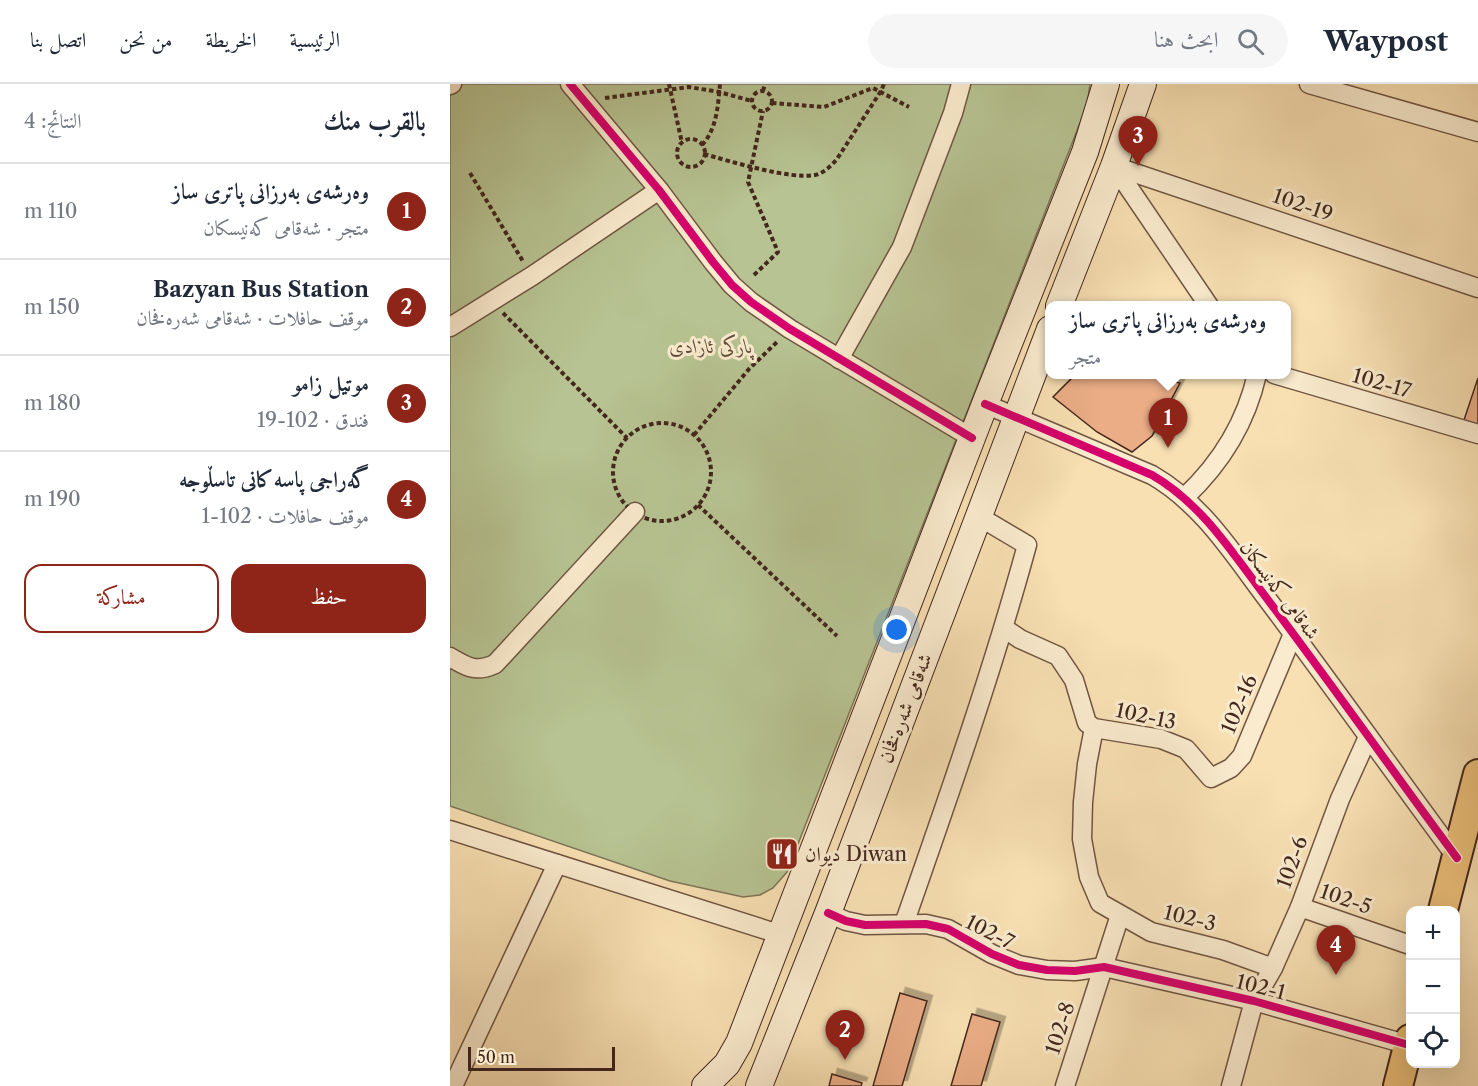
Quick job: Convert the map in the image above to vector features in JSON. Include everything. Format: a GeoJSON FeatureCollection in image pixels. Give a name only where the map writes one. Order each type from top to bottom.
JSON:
{"type":"FeatureCollection","features":[{"type":"Feature","properties":{"kind":"main road"},"geometry":{"type":"LineString","coordinates":[[1061,301],[1114,166],[1143,84]]}},
{"type":"Feature","properties":{"kind":"main road"},"geometry":{"type":"LineString","coordinates":[[705,1086],[723,1075],[739,1042],[782,935],[985,404],[1085,152],[1102,89]]}},
{"type":"Feature","properties":{"kind":"main road","name":"شەقامی شەرەفخان"},"geometry":{"type":"LineString","coordinates":[[759,1086],[828,913],[1045,341]]}},
{"type":"Feature","properties":{"kind":"main road"},"geometry":{"type":"LineString","coordinates":[[1444,906],[1477,784]]}},
{"type":"Feature","properties":{"kind":"main road"},"geometry":{"type":"LineString","coordinates":[[1398,1086],[1406,1057]]}},
{"type":"Feature","properties":{"kind":"street"},"geometry":{"type":"LineString","coordinates":[[570,84],[659,190],[732,285],[751,302],[790,329],[972,438]]}},
{"type":"Feature","properties":{"kind":"street"},"geometry":{"type":"LineString","coordinates":[[839,359],[903,247],[953,113],[961,84]]}},
{"type":"Feature","properties":{"kind":"street"},"geometry":{"type":"LineString","coordinates":[[1309,84],[1478,132]]}},
{"type":"Feature","properties":{"kind":"street"},"geometry":{"type":"LineString","coordinates":[[1114,166],[1206,301]]}},
{"type":"Feature","properties":{"kind":"street","name":"102-19"},"geometry":{"type":"LineString","coordinates":[[1114,166],[1478,288]]}},
{"type":"Feature","properties":{"kind":"street"},"geometry":{"type":"LineString","coordinates":[[450,327],[532,276],[659,190]]}},
{"type":"Feature","properties":{"kind":"street"},"geometry":{"type":"LineString","coordinates":[[1185,497],[1215,465],[1228,447],[1247,408],[1256,379]]}},
{"type":"Feature","properties":{"kind":"street","name":"102-17"},"geometry":{"type":"LineString","coordinates":[[1288,379],[1478,434]]}},
{"type":"Feature","properties":{"kind":"street","name":"شەقامی کەنیسکان"},"geometry":{"type":"LineString","coordinates":[[985,404],[1152,475],[1185,497],[1207,520],[1293,634],[1456,858]]}},
{"type":"Feature","properties":{"kind":"street"},"geometry":{"type":"LineString","coordinates":[[450,657],[464,666],[482,670],[495,664],[635,512]]}},
{"type":"Feature","properties":{"kind":"street"},"geometry":{"type":"LineString","coordinates":[[904,924],[974,723],[1004,628],[1026,545],[978,516]]}},
{"type":"Feature","properties":{"kind":"street"},"geometry":{"type":"LineString","coordinates":[[1004,628],[1020,639],[1058,656],[1074,680],[1087,723],[1094,728]]}},
{"type":"Feature","properties":{"kind":"street","name":"102-16"},"geometry":{"type":"LineString","coordinates":[[1211,778],[1231,768],[1242,756],[1293,634]]}},
{"type":"Feature","properties":{"kind":"street","name":"102-13"},"geometry":{"type":"LineString","coordinates":[[1094,728],[1161,739],[1186,749],[1211,778]]}},
{"type":"Feature","properties":{"kind":"street","name":"102-3"},"geometry":{"type":"LineString","coordinates":[[1094,728],[1087,764],[1082,839],[1089,878],[1100,903],[1150,932],[1222,950],[1273,968]]}},
{"type":"Feature","properties":{"kind":"street","name":"102-6"},"geometry":{"type":"LineString","coordinates":[[1231,1086],[1254,1001],[1273,968],[1300,907],[1340,799],[1368,737]]}},
{"type":"Feature","properties":{"kind":"street"},"geometry":{"type":"LineString","coordinates":[[451,833],[782,935]]}},
{"type":"Feature","properties":{"kind":"street"},"geometry":{"type":"LineString","coordinates":[[453,1086],[557,864]]}},
{"type":"Feature","properties":{"kind":"street","name":"102-5"},"geometry":{"type":"LineString","coordinates":[[1300,907],[1406,944]]}},
{"type":"Feature","properties":{"kind":"street","name":"102-7"},"geometry":{"type":"LineString","coordinates":[[828,913],[846,921],[865,925],[926,924],[948,929],[992,954],[1019,964],[1056,971],[1104,967]]}},
{"type":"Feature","properties":{"kind":"street","name":"102-8"},"geometry":{"type":"LineString","coordinates":[[1065,1086],[1120,915]]}},
{"type":"Feature","properties":{"kind":"street","name":"102-1"},"geometry":{"type":"LineString","coordinates":[[1104,967],[1254,1001],[1406,1041]]}},
{"type":"Feature","properties":{"kind":"path"},"geometry":{"type":"LineString","coordinates":[[669,84],[682,143],[677,155],[678,159],[685,166],[698,165],[704,154],[702,145]]}},
{"type":"Feature","properties":{"kind":"path"},"geometry":{"type":"LineString","coordinates":[[702,145],[709,138],[714,125],[720,84]]}},
{"type":"Feature","properties":{"kind":"path"},"geometry":{"type":"LineString","coordinates":[[763,91],[765,84]]}},
{"type":"Feature","properties":{"kind":"path"},"geometry":{"type":"LineString","coordinates":[[704,154],[750,166],[799,175],[816,175],[837,159],[884,84]]}},
{"type":"Feature","properties":{"kind":"path"},"geometry":{"type":"LineString","coordinates":[[584,100],[689,87],[752,101]]}},
{"type":"Feature","properties":{"kind":"path"},"geometry":{"type":"LineString","coordinates":[[772,102],[824,107],[873,88],[909,107]]}},
{"type":"Feature","properties":{"kind":"path"},"geometry":{"type":"LineString","coordinates":[[752,101],[757,93],[763,91]]}},
{"type":"Feature","properties":{"kind":"path"},"geometry":{"type":"LineString","coordinates":[[763,91],[771,96],[772,102],[769,108],[763,111]]}},
{"type":"Feature","properties":{"kind":"path"},"geometry":{"type":"LineString","coordinates":[[752,101],[754,107],[763,111]]}},
{"type":"Feature","properties":{"kind":"path"},"geometry":{"type":"LineString","coordinates":[[754,275],[778,252],[748,182],[763,111]]}},
{"type":"Feature","properties":{"kind":"path"},"geometry":{"type":"LineString","coordinates":[[682,143],[690,140],[702,145]]}},
{"type":"Feature","properties":{"kind":"path"},"geometry":{"type":"LineString","coordinates":[[470,173],[532,276]]}},
{"type":"Feature","properties":{"kind":"path"},"geometry":{"type":"LineString","coordinates":[[492,302],[627,438]]}},
{"type":"Feature","properties":{"kind":"path"},"geometry":{"type":"LineString","coordinates":[[694,435],[750,369],[790,329]]}},
{"type":"Feature","properties":{"kind":"path"},"geometry":{"type":"LineString","coordinates":[[658,423],[674,424],[689,430],[694,435],[701,441],[708,455],[711,470],[709,486],[698,505],[691,512],[676,519],[659,521],[644,518],[629,509],[619,496],[614,481],[613,464],[619,448],[627,438],[642,427],[658,423]]}},
{"type":"Feature","properties":{"kind":"path"},"geometry":{"type":"LineString","coordinates":[[698,505],[837,636]]}},
{"type":"Feature","properties":{"kind":"green space","name":"پارکی ئازادی"},"geometry":{"type":"Polygon","coordinates":[[[450,84],[1090,84],[1087,105],[787,872],[773,888],[760,895],[743,897],[670,881],[450,806],[450,84]]]}},
{"type":"Feature","properties":{"kind":"building"},"geometry":{"type":"Polygon","coordinates":[[[1478,378],[1478,425],[1464,420],[1478,378]]]}},
{"type":"Feature","properties":{"kind":"building"},"geometry":{"type":"Polygon","coordinates":[[[1071,379],[1171,379],[1170,381],[1180,383],[1152,436],[1132,452],[1097,432],[1053,397],[1071,379]]]}},
{"type":"Feature","properties":{"kind":"building"},"geometry":{"type":"Polygon","coordinates":[[[900,993],[927,1001],[902,1086],[873,1086],[900,993]]]}},
{"type":"Feature","properties":{"kind":"building"},"geometry":{"type":"Polygon","coordinates":[[[972,1014],[1000,1022],[981,1086],[951,1086],[972,1014]]]}},
{"type":"Feature","properties":{"kind":"building"},"geometry":{"type":"Polygon","coordinates":[[[832,1074],[862,1083],[861,1086],[829,1086],[832,1074]]]}},
{"type":"Feature","properties":{"kind":"cycle path"},"geometry":{"type":"LineString","coordinates":[[570,84],[659,190],[732,285],[751,302],[790,329],[972,438]]}},
{"type":"Feature","properties":{"kind":"cycle path"},"geometry":{"type":"LineString","coordinates":[[985,404],[1152,475],[1187,501],[1231,550],[1457,858]]}},
{"type":"Feature","properties":{"kind":"cycle path"},"geometry":{"type":"LineString","coordinates":[[828,913],[846,921],[865,925],[926,924],[948,929],[992,954],[1019,965],[1047,970],[1075,971],[1104,967],[1254,1001],[1406,1044]]}},
{"type":"Feature","properties":{"kind":"place","name":"موتيل زامو"},"geometry":{"type":"Point","coordinates":[1138,166]}},
{"type":"Feature","properties":{"kind":"place","name":"وەرشەی بەرزانی پاتری ساز"},"geometry":{"type":"Point","coordinates":[1168,448]}},
{"type":"Feature","properties":{"kind":"place","name":"دیوان Diwan"},"geometry":{"type":"Point","coordinates":[782,854]}},
{"type":"Feature","properties":{"kind":"place","name":"گه‌راجی پاسه‌كانی تاسڵوجه"},"geometry":{"type":"Point","coordinates":[1336,975]}},
{"type":"Feature","properties":{"kind":"place","name":"Bazyan Bus Station"},"geometry":{"type":"Point","coordinates":[845,1060]}}]}
